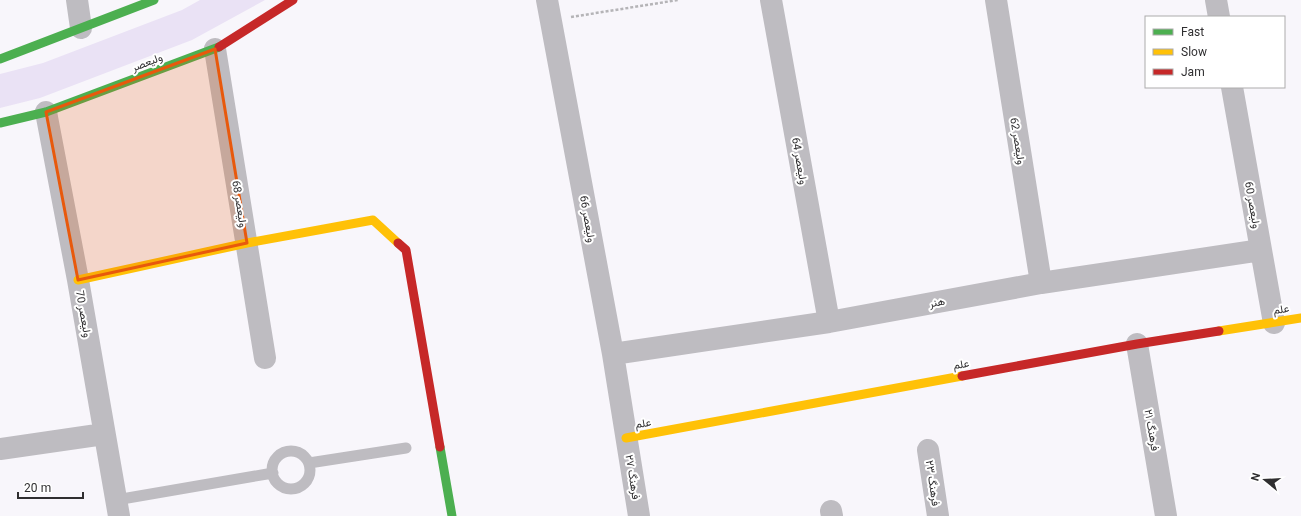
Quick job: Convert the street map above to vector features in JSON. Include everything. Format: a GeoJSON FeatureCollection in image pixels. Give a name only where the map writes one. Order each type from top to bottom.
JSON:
{"type":"FeatureCollection","features":[{"type":"Feature","properties":{"kind":"street"},"geometry":{"type":"LineString","coordinates":[[77,0],[81,28]]}},
{"type":"Feature","properties":{"kind":"street"},"geometry":{"type":"LineString","coordinates":[[0,58],[154,0]]}},
{"type":"Feature","properties":{"kind":"street","name":"ولیعصر"},"geometry":{"type":"LineString","coordinates":[[0,123],[46,112],[215,49],[293,0]]}},
{"type":"Feature","properties":{"kind":"street","name":"ولیعصر 64"},"geometry":{"type":"LineString","coordinates":[[771,0],[829,322]]}},
{"type":"Feature","properties":{"kind":"street","name":"ولیعصر 62"},"geometry":{"type":"LineString","coordinates":[[996,0],[1041,283]]}},
{"type":"Feature","properties":{"kind":"street"},"geometry":{"type":"LineString","coordinates":[[1216,0],[1219,16]]}},
{"type":"Feature","properties":{"kind":"street","name":"ولیعصر 66"},"geometry":{"type":"LineString","coordinates":[[549,10],[613,354],[626,438]]}},
{"type":"Feature","properties":{"kind":"street","name":"ولیعصر 68"},"geometry":{"type":"LineString","coordinates":[[215,49],[266,358]]}},
{"type":"Feature","properties":{"kind":"street","name":"ولیعصر 60"},"geometry":{"type":"LineString","coordinates":[[1232,88],[1274,322]]}},
{"type":"Feature","properties":{"kind":"street","name":"ولیعصر 70"},"geometry":{"type":"LineString","coordinates":[[46,112],[78,280],[117,508]]}},
{"type":"Feature","properties":{"kind":"street"},"geometry":{"type":"LineString","coordinates":[[78,280],[247,243],[374,220],[406,250],[452,516]]}},
{"type":"Feature","properties":{"kind":"street","name":"هنر"},"geometry":{"type":"LineString","coordinates":[[613,354],[829,322],[1041,283],[1261,250]]}},
{"type":"Feature","properties":{"kind":"street","name":"علم"},"geometry":{"type":"LineString","coordinates":[[626,438],[1137,344],[1301,318]]}},
{"type":"Feature","properties":{"kind":"street","name":"فرهنگ ۲۱"},"geometry":{"type":"LineString","coordinates":[[1137,344],[1166,516]]}},
{"type":"Feature","properties":{"kind":"street"},"geometry":{"type":"LineString","coordinates":[[0,449],[104,434]]}},
{"type":"Feature","properties":{"kind":"street","name":"فرهنگ ۲۷"},"geometry":{"type":"LineString","coordinates":[[626,438],[639,516]]}},
{"type":"Feature","properties":{"kind":"street","name":"فرهنگ ۲۳"},"geometry":{"type":"LineString","coordinates":[[928,450],[938,516]]}},
{"type":"Feature","properties":{"kind":"lane"},"geometry":{"type":"LineString","coordinates":[[309,463],[406,448]]}},
{"type":"Feature","properties":{"kind":"lane"},"geometry":{"type":"LineString","coordinates":[[290,451],[298,452],[305,457],[309,463],[310,472],[307,480],[300,487],[292,489],[283,487],[276,481],[273,473],[273,465],[277,458],[283,453],[290,451]]}},
{"type":"Feature","properties":{"kind":"lane"},"geometry":{"type":"LineString","coordinates":[[117,508],[273,473]]}},
{"type":"Feature","properties":{"kind":"path"},"geometry":{"type":"LineString","coordinates":[[549,10],[678,0]]}},
{"type":"Feature","properties":{"kind":"highlighted area"},"geometry":{"type":"Polygon","coordinates":[[[215,49],[247,243],[78,280],[46,112],[215,49]]]}},
{"type":"Feature","properties":{"kind":"shaded area"},"geometry":{"type":"Polygon","coordinates":[[[200,0],[265,0],[192,40],[40,98],[0,108],[0,74],[43,63],[182,10],[200,0]]]}},
{"type":"Feature","properties":{"kind":"traffic: fast"},"geometry":{"type":"LineString","coordinates":[[0,59],[154,0]]}},
{"type":"Feature","properties":{"kind":"traffic: fast"},"geometry":{"type":"LineString","coordinates":[[0,123],[46,112],[219,47]]}},
{"type":"Feature","properties":{"kind":"traffic: fast"},"geometry":{"type":"LineString","coordinates":[[440,447],[452,516]]}},
{"type":"Feature","properties":{"kind":"traffic: slow"},"geometry":{"type":"LineString","coordinates":[[78,280],[247,243],[373,220],[398,243]]}},
{"type":"Feature","properties":{"kind":"traffic: slow"},"geometry":{"type":"LineString","coordinates":[[1219,331],[1301,318]]}},
{"type":"Feature","properties":{"kind":"traffic: slow"},"geometry":{"type":"LineString","coordinates":[[626,438],[962,376]]}},
{"type":"Feature","properties":{"kind":"traffic: jam"},"geometry":{"type":"LineString","coordinates":[[219,47],[293,0]]}},
{"type":"Feature","properties":{"kind":"traffic: jam"},"geometry":{"type":"LineString","coordinates":[[398,243],[406,250],[440,447]]}},
{"type":"Feature","properties":{"kind":"traffic: jam"},"geometry":{"type":"LineString","coordinates":[[962,376],[1137,344],[1219,331]]}}]}
